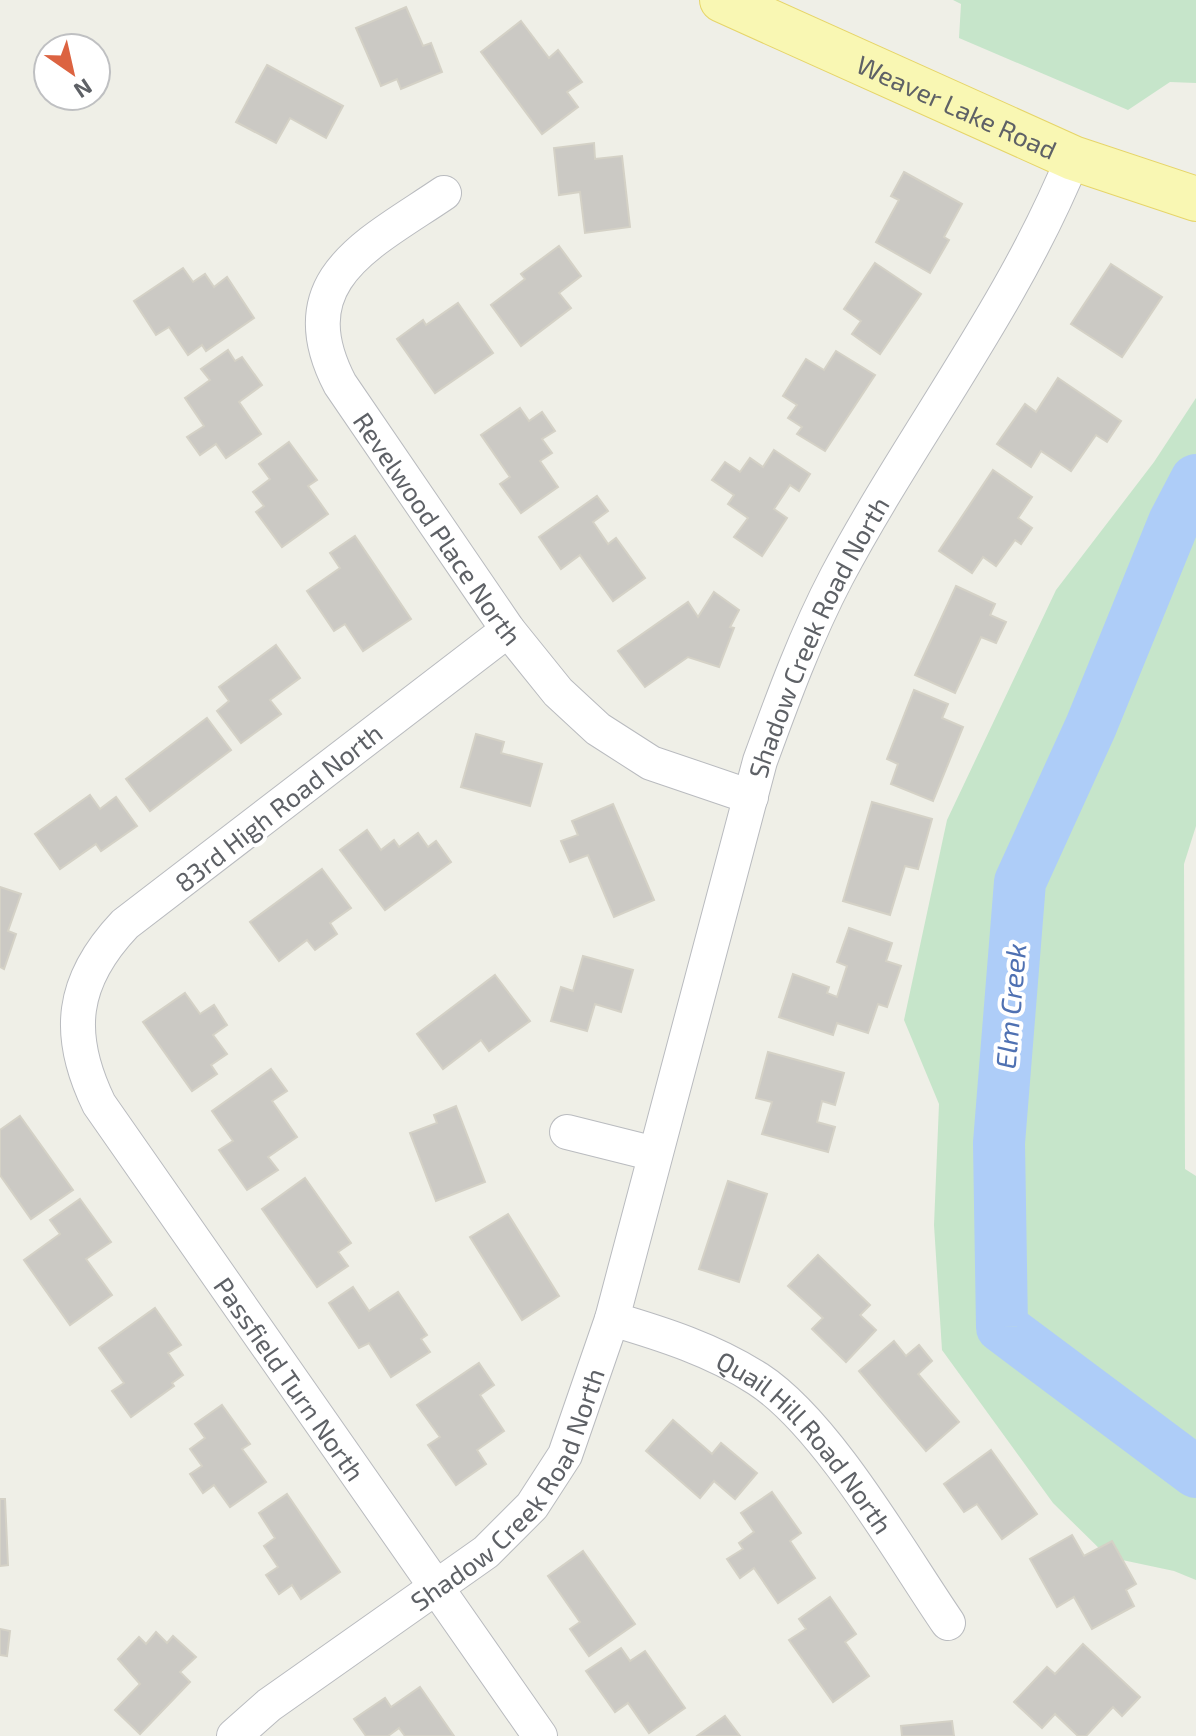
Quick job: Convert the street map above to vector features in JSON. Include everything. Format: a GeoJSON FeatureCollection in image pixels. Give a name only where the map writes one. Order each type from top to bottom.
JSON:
{"type":"FeatureCollection","features":[{"type":"Feature","properties":{"kind":"main road","name":"Weaver Lake Road"},"geometry":{"type":"LineString","coordinates":[[722,0],[1073,158],[1196,199]]}},
{"type":"Feature","properties":{"kind":"street","name":"Shadow Creek Road North"},"geometry":{"type":"LineString","coordinates":[[234,1736],[269,1705],[486,1552],[532,1506],[565,1455],[612,1319],[760,761],[803,648],[838,574],[989,320],[1055,202],[1073,158]]}},
{"type":"Feature","properties":{"kind":"street","name":"Revelwood Place North"},"geometry":{"type":"LineString","coordinates":[[444,193],[365,247],[341,269],[327,296],[320,322],[325,355],[340,384],[508,630],[550,683],[598,729],[651,763],[751,797]]}},
{"type":"Feature","properties":{"kind":"street","name":"83rd High Road North"},"geometry":{"type":"LineString","coordinates":[[78,1006],[86,976],[101,949],[125,924],[508,630]]}},
{"type":"Feature","properties":{"kind":"street","name":"Passfield Turn North"},"geometry":{"type":"LineString","coordinates":[[78,1006],[78,1042],[84,1073],[99,1104],[540,1736]]}},
{"type":"Feature","properties":{"kind":"street"},"geometry":{"type":"LineString","coordinates":[[567,1132],[655,1154]]}},
{"type":"Feature","properties":{"kind":"street","name":"Quail Hill Road North"},"geometry":{"type":"LineString","coordinates":[[612,1319],[702,1348],[760,1381],[799,1416],[838,1461],[948,1623]]}},
{"type":"Feature","properties":{"kind":"green space"},"geometry":{"type":"Polygon","coordinates":[[[953,0],[1196,0],[1196,83],[1170,82],[1128,110],[959,38],[961,4],[953,0]]]}},
{"type":"Feature","properties":{"kind":"green space"},"geometry":{"type":"Polygon","coordinates":[[[1196,398],[1196,826],[1184,864],[1185,1169],[1196,1176],[1196,1580],[1174,1571],[1108,1557],[1053,1503],[942,1350],[934,1225],[939,1104],[904,1020],[947,820],[1056,590],[1154,462],[1196,398]]]}},
{"type":"Feature","properties":{"kind":"building"},"geometry":{"type":"Polygon","coordinates":[[[406,7],[423,46],[431,43],[442,72],[401,89],[397,79],[381,86],[356,28],[406,7]]]}},
{"type":"Feature","properties":{"kind":"building"},"geometry":{"type":"Polygon","coordinates":[[[521,21],[549,58],[558,50],[582,82],[567,92],[578,107],[542,134],[481,52],[521,21]]]}},
{"type":"Feature","properties":{"kind":"building"},"geometry":{"type":"Polygon","coordinates":[[[267,65],[343,106],[326,138],[290,118],[276,143],[236,122],[267,65]]]}},
{"type":"Feature","properties":{"kind":"building"},"geometry":{"type":"Polygon","coordinates":[[[594,143],[595,159],[622,156],[630,227],[585,233],[580,192],[559,195],[554,148],[594,143]]]}},
{"type":"Feature","properties":{"kind":"building"},"geometry":{"type":"Polygon","coordinates":[[[904,172],[962,204],[944,237],[949,240],[930,273],[876,242],[899,200],[891,196],[904,172]]]}},
{"type":"Feature","properties":{"kind":"building"},"geometry":{"type":"Polygon","coordinates":[[[559,246],[581,276],[559,293],[571,308],[521,346],[491,305],[525,279],[521,274],[559,246]]]}},
{"type":"Feature","properties":{"kind":"building"},"geometry":{"type":"Polygon","coordinates":[[[875,263],[921,294],[880,354],[852,334],[861,321],[844,309],[875,263]]]}},
{"type":"Feature","properties":{"kind":"building"},"geometry":{"type":"Polygon","coordinates":[[[1111,264],[1162,297],[1122,357],[1071,324],[1111,264]]]}},
{"type":"Feature","properties":{"kind":"building"},"geometry":{"type":"Polygon","coordinates":[[[183,268],[193,282],[205,274],[214,287],[227,277],[254,318],[206,351],[202,345],[188,355],[169,327],[156,335],[134,301],[183,268]]]}},
{"type":"Feature","properties":{"kind":"building"},"geometry":{"type":"Polygon","coordinates":[[[458,303],[493,353],[435,393],[397,339],[423,320],[426,325],[458,303]]]}},
{"type":"Feature","properties":{"kind":"building"},"geometry":{"type":"Polygon","coordinates":[[[228,350],[235,361],[242,357],[262,385],[239,402],[261,434],[226,458],[216,444],[200,455],[187,437],[204,426],[185,398],[210,380],[201,369],[228,350]]]}},
{"type":"Feature","properties":{"kind":"building"},"geometry":{"type":"Polygon","coordinates":[[[836,351],[875,375],[825,451],[797,434],[802,427],[788,418],[797,405],[783,396],[806,359],[824,370],[836,351]]]}},
{"type":"Feature","properties":{"kind":"building"},"geometry":{"type":"Polygon","coordinates":[[[1058,378],[1121,421],[1107,442],[1096,435],[1071,471],[1041,451],[1031,467],[997,444],[1025,404],[1036,412],[1058,378]]]}},
{"type":"Feature","properties":{"kind":"building"},"geometry":{"type":"Polygon","coordinates":[[[520,408],[529,421],[542,412],[555,431],[542,439],[552,453],[540,461],[558,487],[521,513],[500,484],[510,477],[481,435],[520,408]]]}},
{"type":"Feature","properties":{"kind":"building"},"geometry":{"type":"Polygon","coordinates":[[[289,442],[317,480],[308,486],[328,514],[282,547],[256,512],[264,506],[253,492],[270,479],[259,464],[289,442]]]}},
{"type":"Feature","properties":{"kind":"building"},"geometry":{"type":"Polygon","coordinates":[[[774,450],[810,474],[799,491],[790,485],[774,509],[787,518],[762,556],[734,537],[748,518],[728,504],[734,495],[712,480],[725,462],[740,472],[750,458],[763,467],[774,450]]]}},
{"type":"Feature","properties":{"kind":"building"},"geometry":{"type":"Polygon","coordinates":[[[993,470],[1032,497],[1018,518],[1032,528],[1021,544],[1015,540],[996,566],[983,557],[972,573],[939,551],[993,470]]]}},
{"type":"Feature","properties":{"kind":"building"},"geometry":{"type":"Polygon","coordinates":[[[597,496],[608,511],[593,522],[608,544],[616,538],[645,578],[613,601],[580,555],[561,569],[539,537],[597,496]]]}},
{"type":"Feature","properties":{"kind":"building"},"geometry":{"type":"Polygon","coordinates":[[[355,536],[411,619],[363,651],[345,624],[334,631],[307,591],[340,568],[330,553],[355,536]]]}},
{"type":"Feature","properties":{"kind":"building"},"geometry":{"type":"Polygon","coordinates":[[[956,586],[995,604],[990,615],[1006,622],[996,643],[981,637],[955,693],[915,675],[956,586]]]}},
{"type":"Feature","properties":{"kind":"building"},"geometry":{"type":"Polygon","coordinates":[[[714,592],[739,610],[730,627],[734,628],[719,667],[688,657],[645,687],[618,651],[688,602],[698,617],[714,592]]]}},
{"type":"Feature","properties":{"kind":"building"},"geometry":{"type":"Polygon","coordinates":[[[276,645],[300,678],[270,700],[281,714],[241,743],[217,711],[229,701],[219,687],[276,645]]]}},
{"type":"Feature","properties":{"kind":"building"},"geometry":{"type":"Polygon","coordinates":[[[914,690],[948,704],[942,718],[963,727],[933,801],[891,784],[898,764],[887,759],[914,690]]]}},
{"type":"Feature","properties":{"kind":"building"},"geometry":{"type":"Polygon","coordinates":[[[207,718],[231,750],[150,811],[126,779],[207,718]]]}},
{"type":"Feature","properties":{"kind":"building"},"geometry":{"type":"Polygon","coordinates":[[[476,734],[504,742],[501,753],[542,764],[530,806],[461,787],[476,734]]]}},
{"type":"Feature","properties":{"kind":"building"},"geometry":{"type":"Polygon","coordinates":[[[90,795],[100,809],[116,797],[137,826],[101,851],[96,844],[60,869],[35,834],[90,795]]]}},
{"type":"Feature","properties":{"kind":"building"},"geometry":{"type":"Polygon","coordinates":[[[872,802],[932,819],[918,869],[905,866],[890,915],[843,901],[872,802]]]}},
{"type":"Feature","properties":{"kind":"building"},"geometry":{"type":"Polygon","coordinates":[[[613,804],[654,900],[614,917],[588,855],[570,862],[561,841],[578,835],[572,821],[613,804]]]}},
{"type":"Feature","properties":{"kind":"building"},"geometry":{"type":"Polygon","coordinates":[[[367,830],[381,850],[394,840],[399,847],[418,833],[428,847],[436,841],[451,862],[385,910],[340,850],[367,830]]]}},
{"type":"Feature","properties":{"kind":"building"},"geometry":{"type":"Polygon","coordinates":[[[322,869],[351,908],[330,923],[337,934],[315,950],[307,940],[279,961],[250,922],[322,869]]]}},
{"type":"Feature","properties":{"kind":"building"},"geometry":{"type":"Polygon","coordinates":[[[0,887],[21,894],[8,931],[16,934],[4,969],[0,967],[0,887]]]}},
{"type":"Feature","properties":{"kind":"building"},"geometry":{"type":"Polygon","coordinates":[[[849,928],[892,943],[886,961],[901,966],[887,1007],[878,1004],[868,1033],[837,1023],[833,1035],[779,1017],[793,974],[829,987],[827,993],[837,997],[847,966],[837,962],[849,928]]]}},
{"type":"Feature","properties":{"kind":"building"},"geometry":{"type":"Polygon","coordinates":[[[583,956],[633,970],[621,1012],[595,1004],[587,1031],[551,1021],[561,987],[573,991],[583,956]]]}},
{"type":"Feature","properties":{"kind":"building"},"geometry":{"type":"Polygon","coordinates":[[[495,975],[530,1021],[489,1051],[481,1040],[443,1069],[417,1034],[495,975]]]}},
{"type":"Feature","properties":{"kind":"building"},"geometry":{"type":"Polygon","coordinates":[[[185,993],[200,1014],[214,1005],[227,1025],[213,1035],[227,1054],[211,1065],[217,1074],[192,1091],[143,1022],[185,993]]]}},
{"type":"Feature","properties":{"kind":"building"},"geometry":{"type":"Polygon","coordinates":[[[768,1052],[844,1073],[835,1105],[822,1101],[817,1122],[835,1127],[828,1152],[762,1134],[772,1102],[756,1098],[768,1052]]]}},
{"type":"Feature","properties":{"kind":"building"},"geometry":{"type":"Polygon","coordinates":[[[271,1069],[287,1091],[272,1101],[297,1137],[268,1157],[278,1170],[247,1190],[219,1150],[233,1141],[212,1111],[271,1069]]]}},
{"type":"Feature","properties":{"kind":"building"},"geometry":{"type":"Polygon","coordinates":[[[456,1106],[485,1182],[436,1201],[410,1133],[437,1123],[434,1115],[456,1106]]]}},
{"type":"Feature","properties":{"kind":"building"},"geometry":{"type":"Polygon","coordinates":[[[20,1116],[73,1190],[31,1219],[0,1175],[0,1130],[20,1116]]]}},
{"type":"Feature","properties":{"kind":"building"},"geometry":{"type":"Polygon","coordinates":[[[305,1178],[351,1243],[338,1252],[348,1266],[317,1287],[262,1209],[305,1178]]]}},
{"type":"Feature","properties":{"kind":"building"},"geometry":{"type":"Polygon","coordinates":[[[728,1181],[767,1194],[739,1282],[699,1269],[728,1181]]]}},
{"type":"Feature","properties":{"kind":"building"},"geometry":{"type":"Polygon","coordinates":[[[80,1199],[111,1242],[86,1259],[112,1295],[70,1325],[24,1260],[60,1234],[50,1220],[80,1199]]]}},
{"type":"Feature","properties":{"kind":"building"},"geometry":{"type":"Polygon","coordinates":[[[508,1214],[559,1296],[522,1320],[470,1237],[508,1214]]]}},
{"type":"Feature","properties":{"kind":"building"},"geometry":{"type":"Polygon","coordinates":[[[818,1255],[870,1305],[860,1315],[876,1330],[846,1362],[812,1329],[823,1318],[788,1286],[818,1255]]]}},
{"type":"Feature","properties":{"kind":"building"},"geometry":{"type":"Polygon","coordinates":[[[353,1287],[369,1311],[398,1292],[427,1335],[421,1339],[430,1352],[391,1377],[369,1343],[359,1348],[329,1303],[353,1287]]]}},
{"type":"Feature","properties":{"kind":"building"},"geometry":{"type":"Polygon","coordinates":[[[155,1308],[181,1345],[168,1353],[183,1375],[172,1383],[174,1386],[131,1417],[112,1391],[124,1383],[99,1348],[155,1308]]]}},
{"type":"Feature","properties":{"kind":"building"},"geometry":{"type":"Polygon","coordinates":[[[894,1341],[906,1356],[919,1345],[932,1361],[918,1374],[959,1422],[926,1451],[859,1371],[894,1341]]]}},
{"type":"Feature","properties":{"kind":"building"},"geometry":{"type":"Polygon","coordinates":[[[479,1363],[494,1385],[480,1395],[504,1431],[477,1450],[486,1464],[456,1485],[428,1445],[440,1437],[417,1405],[479,1363]]]}},
{"type":"Feature","properties":{"kind":"building"},"geometry":{"type":"Polygon","coordinates":[[[222,1405],[250,1444],[242,1449],[266,1482],[230,1507],[214,1485],[203,1493],[190,1474],[202,1466],[190,1449],[205,1438],[195,1424],[222,1405]]]}},
{"type":"Feature","properties":{"kind":"building"},"geometry":{"type":"Polygon","coordinates":[[[673,1420],[712,1454],[721,1443],[757,1473],[735,1499],[714,1481],[700,1498],[646,1451],[673,1420]]]}},
{"type":"Feature","properties":{"kind":"building"},"geometry":{"type":"Polygon","coordinates":[[[991,1450],[1037,1514],[1002,1539],[977,1504],[964,1512],[944,1484],[991,1450]]]}},
{"type":"Feature","properties":{"kind":"building"},"geometry":{"type":"Polygon","coordinates":[[[772,1492],[801,1533],[790,1541],[815,1578],[778,1603],[754,1568],[740,1578],[727,1559],[743,1549],[739,1543],[754,1532],[741,1513],[772,1492]]]}},
{"type":"Feature","properties":{"kind":"building"},"geometry":{"type":"Polygon","coordinates":[[[287,1494],[340,1572],[301,1599],[292,1585],[279,1594],[266,1575],[278,1567],[264,1546],[275,1538],[259,1513],[287,1494]]]}},
{"type":"Feature","properties":{"kind":"building"},"geometry":{"type":"Polygon","coordinates":[[[0,1499],[5,1499],[8,1565],[0,1566],[0,1499]]]}},
{"type":"Feature","properties":{"kind":"building"},"geometry":{"type":"Polygon","coordinates":[[[1072,1535],[1084,1556],[1112,1541],[1136,1584],[1126,1590],[1134,1606],[1092,1629],[1074,1597],[1057,1607],[1030,1559],[1072,1535]]]}},
{"type":"Feature","properties":{"kind":"building"},"geometry":{"type":"Polygon","coordinates":[[[583,1551],[635,1624],[589,1656],[570,1629],[580,1622],[548,1576],[583,1551]]]}},
{"type":"Feature","properties":{"kind":"building"},"geometry":{"type":"Polygon","coordinates":[[[830,1597],[856,1634],[845,1642],[869,1676],[833,1702],[789,1640],[806,1629],[799,1619],[830,1597]]]}},
{"type":"Feature","properties":{"kind":"building"},"geometry":{"type":"Polygon","coordinates":[[[0,1629],[10,1631],[7,1656],[0,1655],[0,1629]]]}},
{"type":"Feature","properties":{"kind":"building"},"geometry":{"type":"Polygon","coordinates":[[[156,1632],[167,1643],[173,1636],[196,1657],[180,1672],[190,1682],[140,1734],[115,1710],[140,1684],[118,1659],[139,1637],[146,1644],[156,1632]]]}},
{"type":"Feature","properties":{"kind":"building"},"geometry":{"type":"Polygon","coordinates":[[[1083,1644],[1140,1697],[1122,1716],[1113,1707],[1086,1736],[1078,1736],[1055,1714],[1042,1728],[1014,1702],[1047,1667],[1055,1674],[1083,1644]]]}},
{"type":"Feature","properties":{"kind":"building"},"geometry":{"type":"Polygon","coordinates":[[[621,1648],[630,1661],[645,1651],[685,1708],[649,1733],[628,1703],[615,1712],[586,1671],[621,1648]]]}},
{"type":"Feature","properties":{"kind":"building"},"geometry":{"type":"Polygon","coordinates":[[[420,1687],[454,1736],[405,1736],[399,1728],[388,1736],[366,1736],[354,1719],[385,1698],[391,1707],[420,1687]]]}},
{"type":"Feature","properties":{"kind":"building"},"geometry":{"type":"Polygon","coordinates":[[[725,1716],[740,1736],[697,1736],[725,1716]]]}},
{"type":"Feature","properties":{"kind":"building"},"geometry":{"type":"Polygon","coordinates":[[[952,1721],[954,1736],[902,1736],[901,1726],[952,1721]]]}},
{"type":"Feature","properties":{"kind":"waterway","name":"Elm Creek"},"geometry":{"type":"LineString","coordinates":[[1196,480],[1174,522],[1091,726],[1020,882],[999,1143],[1002,1327],[1196,1472]]}}]}
